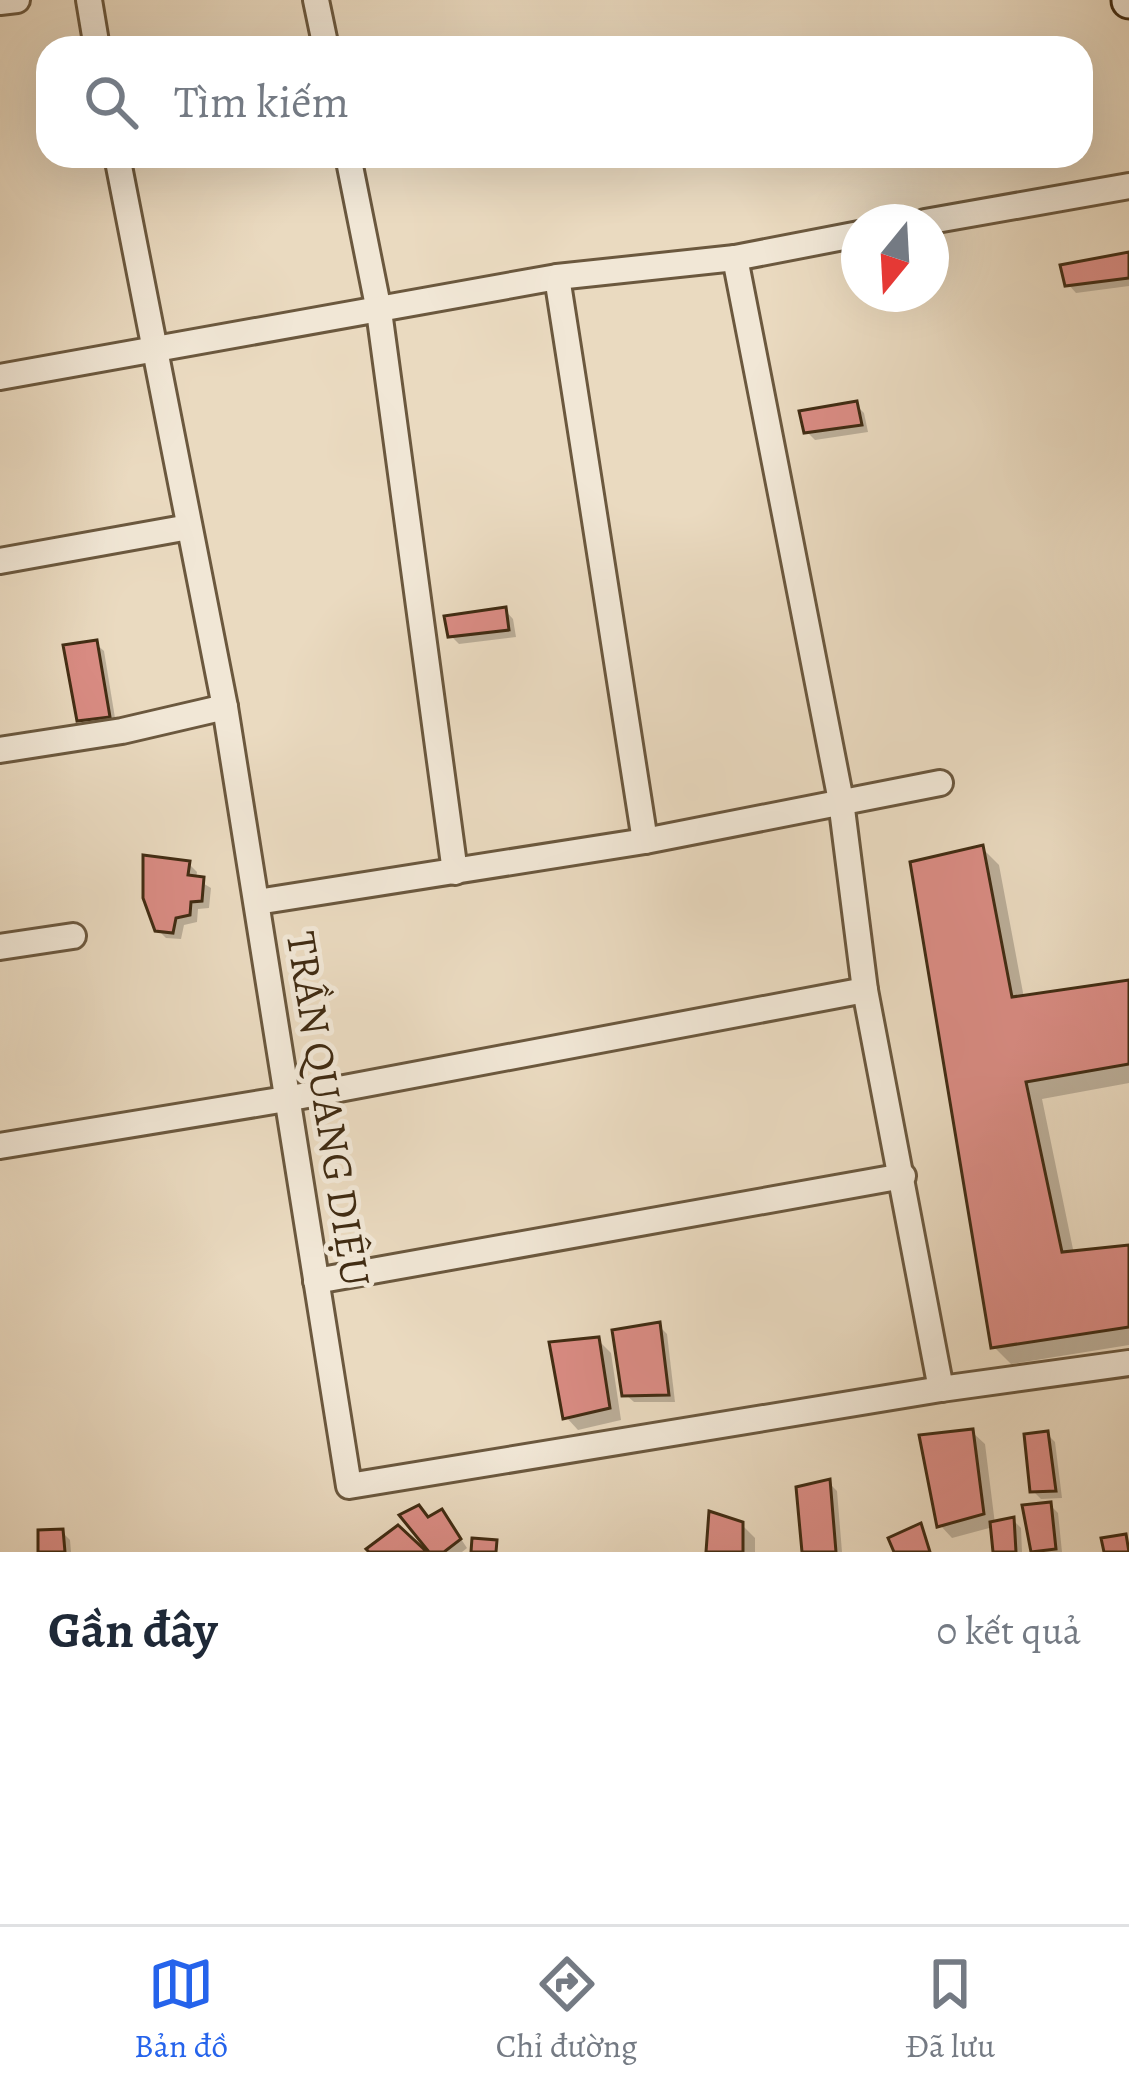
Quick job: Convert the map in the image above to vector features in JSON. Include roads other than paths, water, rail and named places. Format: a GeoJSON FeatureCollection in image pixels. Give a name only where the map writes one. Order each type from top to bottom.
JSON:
{"type":"FeatureCollection","features":[{"type":"Feature","properties":{"kind":"street"},"geometry":{"type":"LineString","coordinates":[[0,2],[17,0]]}},
{"type":"Feature","properties":{"kind":"street"},"geometry":{"type":"LineString","coordinates":[[88,0],[96,36]]}},
{"type":"Feature","properties":{"kind":"street"},"geometry":{"type":"LineString","coordinates":[[316,0],[324,36]]}},
{"type":"Feature","properties":{"kind":"street","name":"TRẦN QUANG DIỆU"},"geometry":{"type":"LineString","coordinates":[[119,168],[225,707],[350,1486],[940,1389]]}},
{"type":"Feature","properties":{"kind":"street"},"geometry":{"type":"LineString","coordinates":[[350,168],[379,311],[455,872]]}},
{"type":"Feature","properties":{"kind":"street"},"geometry":{"type":"LineString","coordinates":[[949,218],[1129,186]]}},
{"type":"Feature","properties":{"kind":"street"},"geometry":{"type":"LineString","coordinates":[[0,377],[557,277],[735,258],[841,238]]}},
{"type":"Feature","properties":{"kind":"street"},"geometry":{"type":"LineString","coordinates":[[735,258],[841,801],[866,989],[940,1389],[1129,1363]]}},
{"type":"Feature","properties":{"kind":"street"},"geometry":{"type":"LineString","coordinates":[[557,277],[645,841]]}},
{"type":"Feature","properties":{"kind":"street"},"geometry":{"type":"LineString","coordinates":[[0,561],[189,527]]}},
{"type":"Feature","properties":{"kind":"street"},"geometry":{"type":"LineString","coordinates":[[0,750],[225,707]]}},
{"type":"Feature","properties":{"kind":"street"},"geometry":{"type":"LineString","coordinates":[[257,902],[645,841],[940,783]]}},
{"type":"Feature","properties":{"kind":"street"},"geometry":{"type":"LineString","coordinates":[[0,947],[73,936]]}},
{"type":"Feature","properties":{"kind":"street"},"geometry":{"type":"LineString","coordinates":[[0,1146],[286,1100],[866,989]]}},
{"type":"Feature","properties":{"kind":"street"},"geometry":{"type":"LineString","coordinates":[[316,1281],[904,1176]]}}]}
